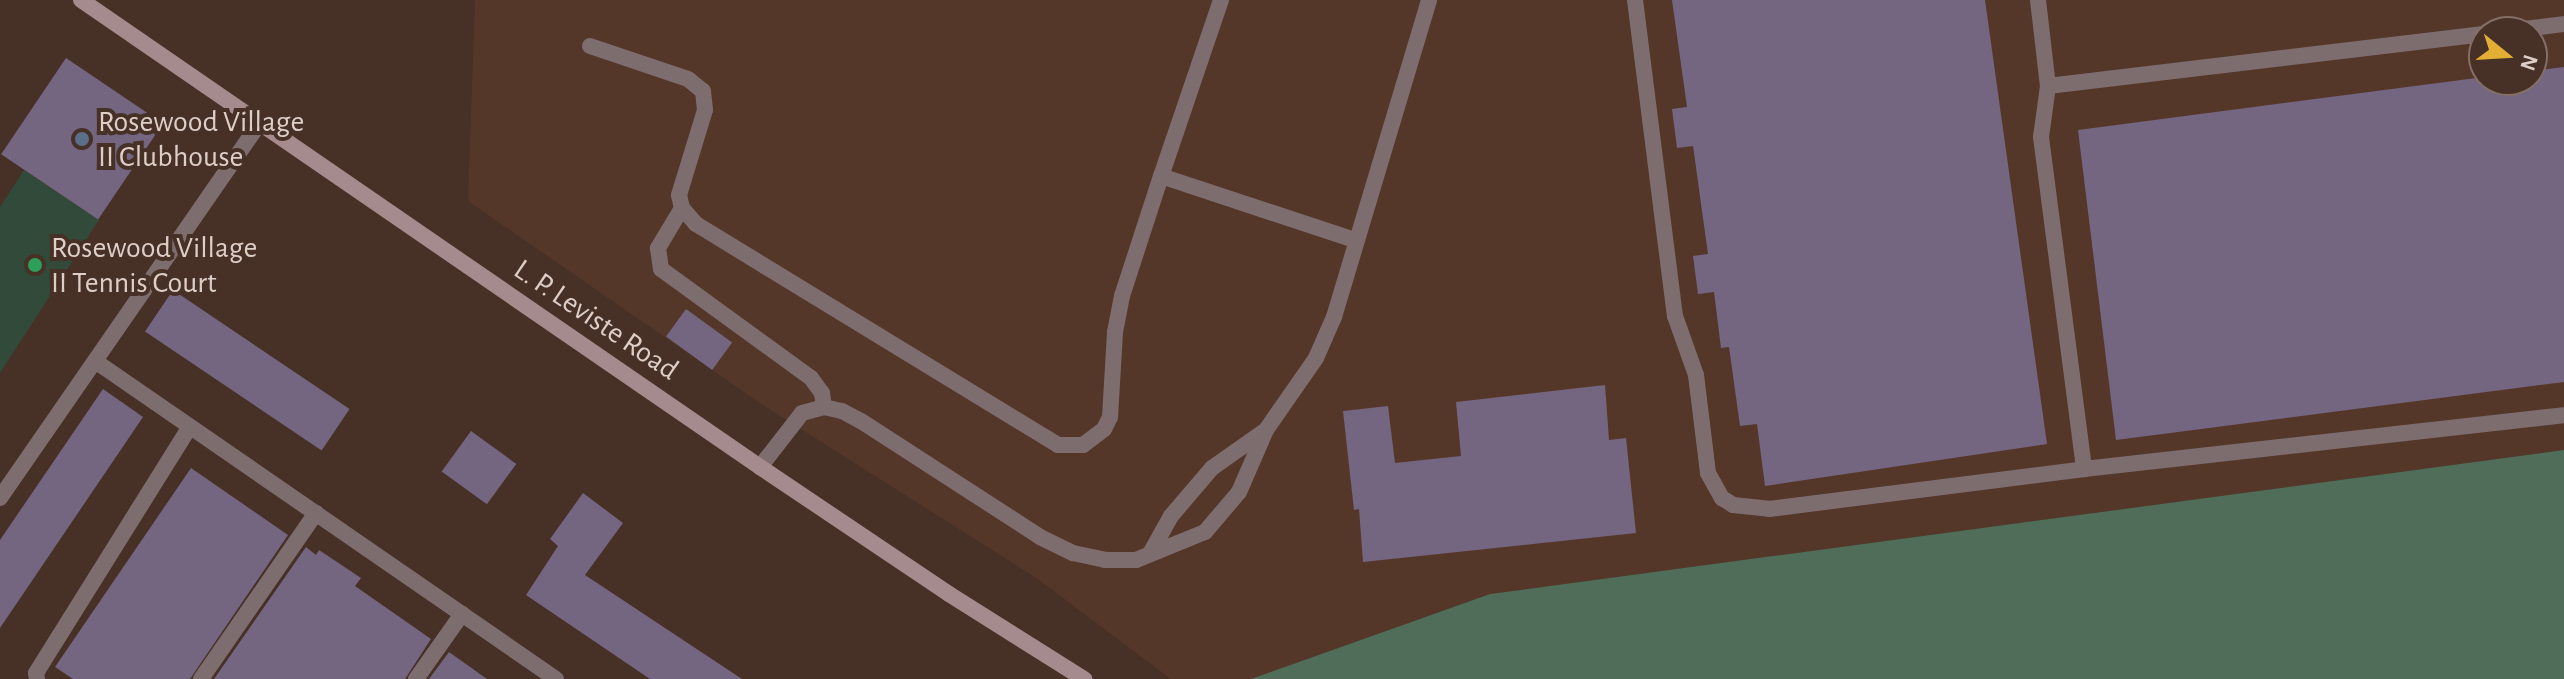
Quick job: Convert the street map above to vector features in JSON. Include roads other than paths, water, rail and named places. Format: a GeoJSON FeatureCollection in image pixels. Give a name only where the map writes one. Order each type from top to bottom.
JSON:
{"type":"FeatureCollection","features":[{"type":"Feature","properties":{"kind":"main road","name":"L. P. Leviste Road"},"geometry":{"type":"LineString","coordinates":[[81,0],[760,467],[1084,679]]}},
{"type":"Feature","properties":{"kind":"street"},"geometry":{"type":"LineString","coordinates":[[682,208],[696,224],[1044,440],[1070,447],[1095,438],[1110,417],[1115,332],[1122,296],[1221,0]]}},
{"type":"Feature","properties":{"kind":"street"},"geometry":{"type":"LineString","coordinates":[[760,467],[802,413],[824,407],[842,411],[861,421],[1058,548],[1089,557],[1136,560],[1205,532],[1239,492],[1266,430],[1316,358],[1334,317],[1429,0]]}},
{"type":"Feature","properties":{"kind":"street"},"geometry":{"type":"LineString","coordinates":[[1635,0],[1675,316],[1696,375],[1708,473],[1722,498],[1748,510],[2564,415]]}},
{"type":"Feature","properties":{"kind":"street"},"geometry":{"type":"LineString","coordinates":[[2038,0],[2048,86],[2041,137],[2084,469]]}},
{"type":"Feature","properties":{"kind":"street"},"geometry":{"type":"LineString","coordinates":[[2048,86],[2468,36]]}},
{"type":"Feature","properties":{"kind":"street"},"geometry":{"type":"LineString","coordinates":[[590,46],[688,79],[703,91],[705,110],[681,182],[682,208],[658,248],[661,269],[811,378],[822,393],[824,407]]}},
{"type":"Feature","properties":{"kind":"street"},"geometry":{"type":"LineString","coordinates":[[0,498],[259,124]]}},
{"type":"Feature","properties":{"kind":"street"},"geometry":{"type":"LineString","coordinates":[[1161,176],[1357,241]]}},
{"type":"Feature","properties":{"kind":"street"},"geometry":{"type":"LineString","coordinates":[[95,361],[556,679]]}},
{"type":"Feature","properties":{"kind":"street"},"geometry":{"type":"LineString","coordinates":[[37,679],[36,673],[190,427]]}},
{"type":"Feature","properties":{"kind":"street"},"geometry":{"type":"LineString","coordinates":[[1151,552],[1171,516],[1212,468],[1266,430]]}},
{"type":"Feature","properties":{"kind":"street"},"geometry":{"type":"LineString","coordinates":[[201,679],[316,513]]}},
{"type":"Feature","properties":{"kind":"street"},"geometry":{"type":"LineString","coordinates":[[416,679],[462,614]]}},
{"type":"Feature","properties":{"kind":"place","name":"Rosewood Village II Clubhouse"},"geometry":{"type":"Point","coordinates":[82,139]}},
{"type":"Feature","properties":{"kind":"place","name":"Rosewood Village II Tennis Court"},"geometry":{"type":"Point","coordinates":[35,265]}}]}
